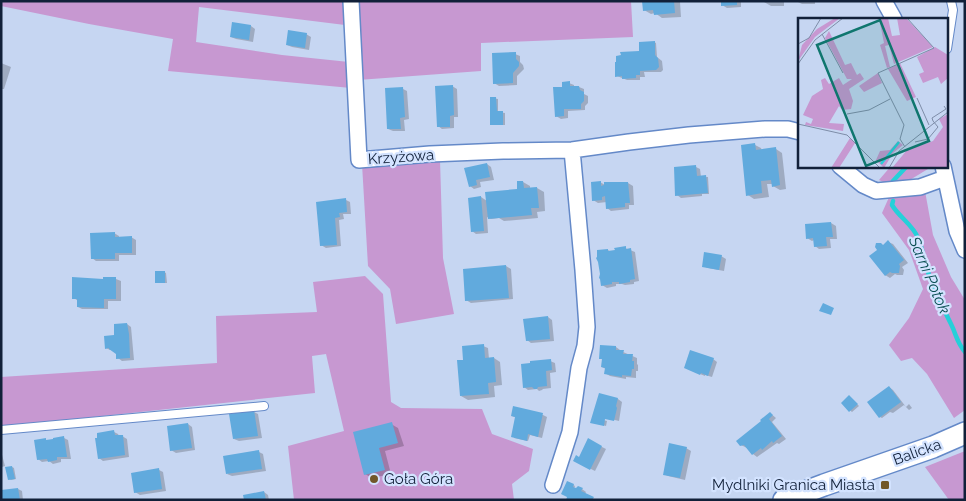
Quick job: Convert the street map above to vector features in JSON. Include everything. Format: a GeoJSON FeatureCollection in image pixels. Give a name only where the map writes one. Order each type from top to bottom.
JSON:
{"type":"FeatureCollection","features":[{"type":"Feature","properties":{"kind":"street","name":"Krzyżowa"},"geometry":{"type":"LineString","coordinates":[[351,1],[359,160],[430,154],[572,150],[727,132],[788,129],[798,132]]}},
{"type":"Feature","properties":{"kind":"street"},"geometry":{"type":"LineString","coordinates":[[884,1],[893,18]]}},
{"type":"Feature","properties":{"kind":"street"},"geometry":{"type":"LineString","coordinates":[[553,484],[570,432],[587,327],[572,150]]}},
{"type":"Feature","properties":{"kind":"street"},"geometry":{"type":"LineString","coordinates":[[842,168],[863,185],[876,191],[920,188],[944,172],[957,231],[965,250]]}},
{"type":"Feature","properties":{"kind":"street","name":"Balicka"},"geometry":{"type":"LineString","coordinates":[[784,500],[824,484],[933,447],[965,433]]}},
{"type":"Feature","properties":{"kind":"lane"},"geometry":{"type":"LineString","coordinates":[[948,42],[953,10],[951,1]]}},
{"type":"Feature","properties":{"kind":"lane"},"geometry":{"type":"LineString","coordinates":[[1,430],[264,406]]}},
{"type":"Feature","properties":{"kind":"shaded area"},"geometry":{"type":"Polygon","coordinates":[[[1,1],[346,1],[345,25],[199,7],[196,42],[282,55],[349,62],[351,88],[168,71],[173,39],[1,6],[1,1]]]}},
{"type":"Feature","properties":{"kind":"shaded area"},"geometry":{"type":"Polygon","coordinates":[[[355,1],[631,1],[633,37],[481,43],[481,71],[358,80],[355,1]]]}},
{"type":"Feature","properties":{"kind":"shaded area"},"geometry":{"type":"Polygon","coordinates":[[[440,160],[443,258],[454,314],[396,324],[390,289],[368,266],[362,164],[440,160]]]}},
{"type":"Feature","properties":{"kind":"shaded area"},"geometry":{"type":"Polygon","coordinates":[[[889,168],[928,168],[910,180],[899,184],[886,183],[879,180],[889,168]]]}},
{"type":"Feature","properties":{"kind":"shaded area"},"geometry":{"type":"Polygon","coordinates":[[[925,191],[933,235],[951,277],[965,300],[965,410],[954,418],[927,374],[912,358],[901,361],[889,345],[909,318],[923,289],[909,250],[882,213],[890,195],[925,191]]]}},
{"type":"Feature","properties":{"kind":"shaded area"},"geometry":{"type":"Polygon","coordinates":[[[365,276],[383,294],[391,402],[401,408],[482,409],[492,434],[533,449],[529,471],[512,484],[514,500],[294,500],[288,446],[344,431],[326,354],[312,356],[315,393],[1,427],[1,377],[217,363],[216,316],[317,312],[313,282],[365,276]]]}},
{"type":"Feature","properties":{"kind":"shaded area"},"geometry":{"type":"Polygon","coordinates":[[[965,451],[965,500],[949,500],[925,467],[965,451]]]}},
{"type":"Feature","properties":{"kind":"building"},"geometry":{"type":"Polygon","coordinates":[[[642,1],[674,1],[675,13],[654,15],[653,10],[643,11],[642,1]]]}},
{"type":"Feature","properties":{"kind":"building"},"geometry":{"type":"Polygon","coordinates":[[[721,1],[737,1],[737,5],[721,6],[721,1]]]}},
{"type":"Feature","properties":{"kind":"building"},"geometry":{"type":"Polygon","coordinates":[[[232,22],[251,25],[249,40],[230,37],[232,22]]]}},
{"type":"Feature","properties":{"kind":"building"},"geometry":{"type":"Polygon","coordinates":[[[288,30],[307,33],[305,48],[286,45],[288,30]]]}},
{"type":"Feature","properties":{"kind":"building"},"geometry":{"type":"Polygon","coordinates":[[[655,41],[655,55],[658,58],[659,67],[656,70],[640,71],[640,75],[636,75],[636,78],[622,79],[622,76],[615,77],[616,56],[621,55],[620,52],[639,51],[639,42],[655,41]]]}},
{"type":"Feature","properties":{"kind":"building"},"geometry":{"type":"Polygon","coordinates":[[[516,52],[519,66],[513,73],[513,83],[493,84],[492,53],[516,52]]]}},
{"type":"Feature","properties":{"kind":"building"},"geometry":{"type":"Polygon","coordinates":[[[570,81],[570,86],[579,86],[580,90],[584,92],[584,101],[581,104],[581,109],[564,109],[564,116],[555,117],[553,87],[562,87],[562,82],[570,81]]]}},
{"type":"Feature","properties":{"kind":"building"},"geometry":{"type":"Polygon","coordinates":[[[453,85],[454,115],[450,116],[450,127],[437,127],[435,86],[453,85]]]}},
{"type":"Feature","properties":{"kind":"building"},"geometry":{"type":"Polygon","coordinates":[[[403,87],[405,117],[400,118],[401,129],[387,129],[385,88],[403,87]]]}},
{"type":"Feature","properties":{"kind":"building"},"geometry":{"type":"Polygon","coordinates":[[[490,97],[496,97],[497,111],[503,111],[503,125],[490,125],[490,97]]]}},
{"type":"Feature","properties":{"kind":"building"},"geometry":{"type":"Polygon","coordinates":[[[755,143],[756,150],[776,147],[780,185],[772,187],[771,180],[761,181],[762,193],[746,196],[741,145],[755,143]]]}},
{"type":"Feature","properties":{"kind":"building"},"geometry":{"type":"Polygon","coordinates":[[[487,163],[490,177],[476,180],[477,185],[469,187],[464,168],[487,163]]]}},
{"type":"Feature","properties":{"kind":"building"},"geometry":{"type":"Polygon","coordinates":[[[696,165],[697,176],[706,175],[708,193],[675,196],[674,167],[696,165]]]}},
{"type":"Feature","properties":{"kind":"building"},"geometry":{"type":"Polygon","coordinates":[[[517,181],[523,181],[524,188],[537,187],[539,208],[531,208],[532,215],[488,219],[485,192],[517,189],[517,181]]]}},
{"type":"Feature","properties":{"kind":"building"},"geometry":{"type":"Polygon","coordinates":[[[601,181],[601,186],[604,185],[604,182],[628,182],[630,203],[625,203],[625,207],[606,209],[605,196],[602,197],[602,200],[592,201],[591,182],[601,181]]]}},
{"type":"Feature","properties":{"kind":"building"},"geometry":{"type":"Polygon","coordinates":[[[481,196],[484,231],[471,232],[468,198],[481,196]]]}},
{"type":"Feature","properties":{"kind":"building"},"geometry":{"type":"Polygon","coordinates":[[[346,198],[347,212],[339,213],[340,217],[335,218],[337,245],[320,246],[316,202],[346,198]]]}},
{"type":"Feature","properties":{"kind":"building"},"geometry":{"type":"Polygon","coordinates":[[[831,222],[833,237],[826,237],[827,246],[814,247],[813,238],[806,239],[805,224],[831,222]]]}},
{"type":"Feature","properties":{"kind":"building"},"geometry":{"type":"Polygon","coordinates":[[[115,232],[115,237],[132,236],[132,253],[115,253],[115,259],[91,259],[90,233],[115,232]]]}},
{"type":"Feature","properties":{"kind":"building"},"geometry":{"type":"Polygon","coordinates":[[[888,240],[904,260],[899,264],[899,273],[890,272],[885,276],[869,256],[877,250],[875,247],[876,243],[883,245],[888,240]]]}},
{"type":"Feature","properties":{"kind":"building"},"geometry":{"type":"Polygon","coordinates":[[[626,246],[626,249],[631,248],[635,279],[630,280],[630,282],[619,284],[619,282],[612,282],[612,284],[601,286],[596,258],[597,250],[608,249],[608,251],[626,246]]]}},
{"type":"Feature","properties":{"kind":"building"},"geometry":{"type":"Polygon","coordinates":[[[704,252],[722,255],[719,270],[702,267],[704,252]]]}},
{"type":"Feature","properties":{"kind":"building"},"geometry":{"type":"Polygon","coordinates":[[[506,265],[509,298],[465,301],[463,269],[506,265]]]}},
{"type":"Feature","properties":{"kind":"building"},"geometry":{"type":"Polygon","coordinates":[[[155,271],[165,271],[165,283],[155,283],[155,271]]]}},
{"type":"Feature","properties":{"kind":"building"},"geometry":{"type":"Polygon","coordinates":[[[72,277],[103,279],[103,277],[116,277],[116,299],[104,299],[104,308],[77,307],[77,299],[72,299],[72,277]]]}},
{"type":"Feature","properties":{"kind":"building"},"geometry":{"type":"Polygon","coordinates":[[[823,303],[834,308],[831,315],[819,311],[823,303]]]}},
{"type":"Feature","properties":{"kind":"building"},"geometry":{"type":"Polygon","coordinates":[[[548,316],[550,339],[526,341],[523,319],[548,316]]]}},
{"type":"Feature","properties":{"kind":"building"},"geometry":{"type":"Polygon","coordinates":[[[127,323],[130,358],[116,359],[116,354],[109,348],[105,349],[104,336],[114,335],[114,324],[127,323]]]}},
{"type":"Feature","properties":{"kind":"building"},"geometry":{"type":"Polygon","coordinates":[[[484,344],[485,358],[494,357],[496,382],[488,383],[489,394],[460,396],[457,360],[463,360],[462,346],[484,344]]]}},
{"type":"Feature","properties":{"kind":"building"},"geometry":{"type":"Polygon","coordinates":[[[600,345],[616,346],[616,350],[624,350],[623,354],[633,354],[634,369],[632,369],[631,376],[622,375],[622,377],[604,374],[605,368],[601,367],[602,359],[599,359],[600,345]]]}},
{"type":"Feature","properties":{"kind":"building"},"geometry":{"type":"Polygon","coordinates":[[[690,350],[714,358],[708,376],[701,373],[700,375],[684,368],[690,350]]]}},
{"type":"Feature","properties":{"kind":"building"},"geometry":{"type":"Polygon","coordinates":[[[551,359],[552,370],[546,371],[547,386],[538,387],[537,389],[532,387],[523,388],[521,364],[551,359]]]}},
{"type":"Feature","properties":{"kind":"building"},"geometry":{"type":"Polygon","coordinates":[[[889,386],[901,402],[879,418],[867,402],[889,386]]]}},
{"type":"Feature","properties":{"kind":"building"},"geometry":{"type":"Polygon","coordinates":[[[599,393],[618,398],[614,421],[605,419],[604,426],[590,423],[599,393]]]}},
{"type":"Feature","properties":{"kind":"building"},"geometry":{"type":"Polygon","coordinates":[[[849,395],[858,404],[849,412],[841,403],[849,395]]]}},
{"type":"Feature","properties":{"kind":"building"},"geometry":{"type":"Polygon","coordinates":[[[513,406],[543,413],[538,437],[528,434],[527,441],[511,437],[515,417],[511,416],[513,406]]]}},
{"type":"Feature","properties":{"kind":"building"},"geometry":{"type":"Polygon","coordinates":[[[254,410],[258,436],[233,439],[229,414],[254,410]]]}},
{"type":"Feature","properties":{"kind":"building"},"geometry":{"type":"Polygon","coordinates":[[[770,412],[773,415],[769,419],[782,436],[752,455],[744,445],[740,446],[736,441],[770,412]]]}},
{"type":"Feature","properties":{"kind":"building"},"geometry":{"type":"Polygon","coordinates":[[[392,422],[398,443],[379,448],[385,470],[364,475],[353,432],[392,422]]]}},
{"type":"Feature","properties":{"kind":"building"},"geometry":{"type":"Polygon","coordinates":[[[188,423],[192,448],[170,451],[167,426],[188,423]]]}},
{"type":"Feature","properties":{"kind":"building"},"geometry":{"type":"Polygon","coordinates":[[[114,430],[115,435],[123,435],[125,455],[98,459],[95,438],[97,438],[97,433],[114,430]]]}},
{"type":"Feature","properties":{"kind":"building"},"geometry":{"type":"Polygon","coordinates":[[[64,436],[67,457],[57,457],[57,460],[48,462],[47,459],[37,460],[34,440],[46,438],[46,440],[64,436]]]}},
{"type":"Feature","properties":{"kind":"building"},"geometry":{"type":"Polygon","coordinates":[[[588,438],[602,446],[590,470],[573,461],[576,455],[579,457],[588,438]]]}},
{"type":"Feature","properties":{"kind":"building"},"geometry":{"type":"Polygon","coordinates":[[[669,443],[687,447],[680,478],[663,475],[669,443]]]}},
{"type":"Feature","properties":{"kind":"building"},"geometry":{"type":"Polygon","coordinates":[[[259,450],[262,469],[226,474],[223,456],[259,450]]]}},
{"type":"Feature","properties":{"kind":"building"},"geometry":{"type":"Polygon","coordinates":[[[12,466],[15,479],[8,480],[5,467],[12,466]]]}},
{"type":"Feature","properties":{"kind":"building"},"geometry":{"type":"Polygon","coordinates":[[[159,468],[162,489],[134,493],[131,473],[159,468]]]}},
{"type":"Feature","properties":{"kind":"building"},"geometry":{"type":"Polygon","coordinates":[[[567,481],[574,484],[573,487],[583,488],[581,491],[594,497],[592,500],[566,500],[567,497],[561,494],[567,481]]]}},
{"type":"Feature","properties":{"kind":"building"},"geometry":{"type":"Polygon","coordinates":[[[18,488],[20,500],[1,500],[1,490],[18,488]]]}},
{"type":"Feature","properties":{"kind":"building"},"geometry":{"type":"Polygon","coordinates":[[[264,491],[266,500],[244,500],[243,495],[264,491]]]}},
{"type":"Feature","properties":{"kind":"waterway","name":"Sarni Potok"},"geometry":{"type":"LineString","coordinates":[[893,181],[905,168]]}},
{"type":"Feature","properties":{"kind":"waterway","name":"Sarni Potok"},"geometry":{"type":"LineString","coordinates":[[893,201],[892,205],[913,229],[918,238],[934,288],[958,341],[965,352]]}},
{"type":"Feature","properties":{"kind":"place","name":"Goła Góra"},"geometry":{"type":"Point","coordinates":[374,479]}},
{"type":"Feature","properties":{"kind":"place","name":"Mydlniki Granica Miasta"},"geometry":{"type":"Point","coordinates":[885,485]}}]}
